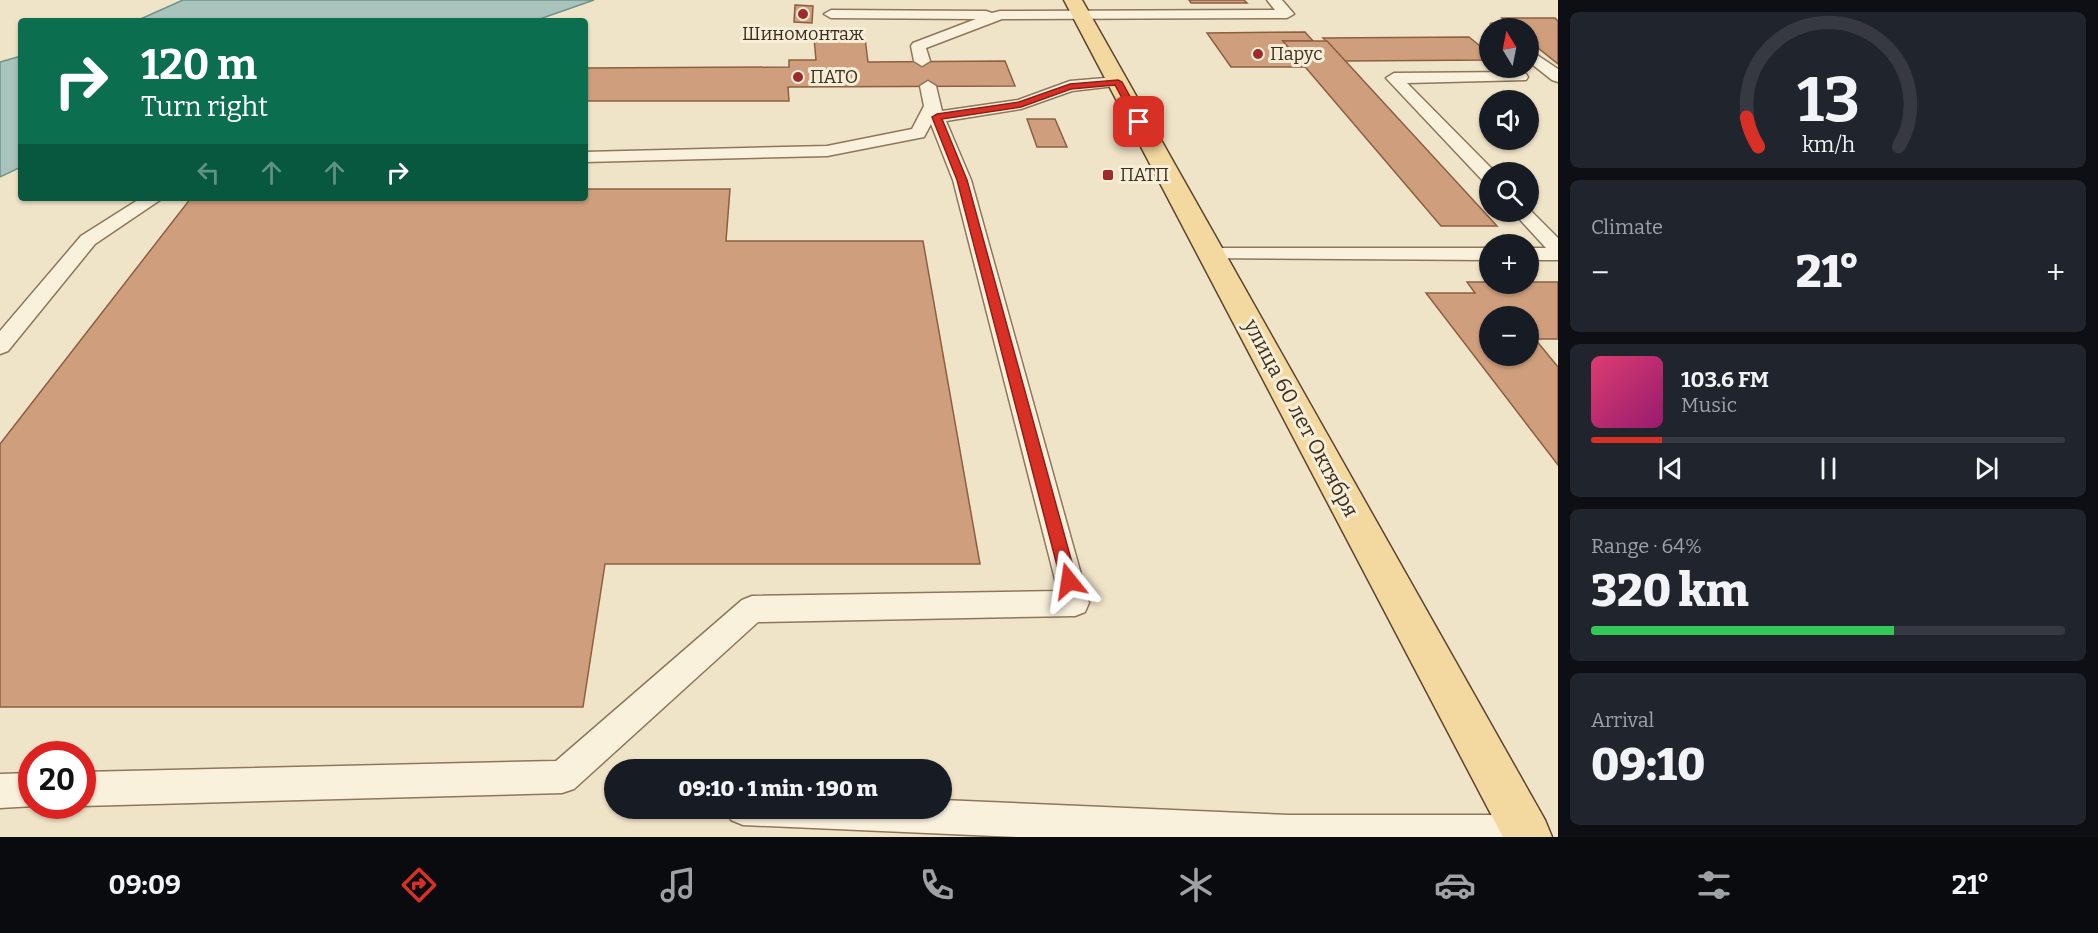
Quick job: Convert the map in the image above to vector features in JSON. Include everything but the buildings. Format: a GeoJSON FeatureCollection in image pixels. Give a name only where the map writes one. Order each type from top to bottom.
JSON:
{"type":"FeatureCollection","features":[{"type":"Feature","properties":{"kind":"main road","name":"улица 60 лет Октября"},"geometry":{"type":"LineString","coordinates":[[1077,7],[1526,835]]}},
{"type":"Feature","properties":{"kind":"lane"},"geometry":{"type":"LineString","coordinates":[[831,14],[1000,15],[1077,7],[1287,14],[1274,0]]}},
{"type":"Feature","properties":{"kind":"lane"},"geometry":{"type":"LineString","coordinates":[[922,61],[918,46],[1000,15]]}},
{"type":"Feature","properties":{"kind":"lane"},"geometry":{"type":"LineString","coordinates":[[1539,62],[1558,77]]}},
{"type":"Feature","properties":{"kind":"lane"},"geometry":{"type":"LineString","coordinates":[[1479,77],[1394,78],[1479,167]]}},
{"type":"Feature","properties":{"kind":"lane"},"geometry":{"type":"LineString","coordinates":[[932,103],[1021,104],[1070,86],[1118,82]]}},
{"type":"Feature","properties":{"kind":"lane"},"geometry":{"type":"LineString","coordinates":[[588,157],[827,151],[918,133],[932,103]]}},
{"type":"Feature","properties":{"kind":"lane"},"geometry":{"type":"LineString","coordinates":[[96,789],[562,777],[752,609],[1075,603],[962,180],[932,103]]}},
{"type":"Feature","properties":{"kind":"lane"},"geometry":{"type":"LineString","coordinates":[[0,345],[88,240],[149,201]]}},
{"type":"Feature","properties":{"kind":"lane"},"geometry":{"type":"LineString","coordinates":[[1531,222],[1558,251]]}},
{"type":"Feature","properties":{"kind":"lane"},"geometry":{"type":"LineString","coordinates":[[1539,253],[1558,251]]}},
{"type":"Feature","properties":{"kind":"lane"},"geometry":{"type":"LineString","coordinates":[[1211,254],[1479,254]]}},
{"type":"Feature","properties":{"kind":"lane"},"geometry":{"type":"LineString","coordinates":[[0,790],[18,790]]}},
{"type":"Feature","properties":{"kind":"lane"},"geometry":{"type":"LineString","coordinates":[[952,819],[1229,833],[1526,835]]}},
{"type":"Feature","properties":{"kind":"water"},"geometry":{"type":"Polygon","coordinates":[[[183,0],[594,0],[543,18],[143,18],[183,0]]]}},
{"type":"Feature","properties":{"kind":"water"},"geometry":{"type":"Polygon","coordinates":[[[18,57],[18,168],[0,177],[0,62],[18,57]]]}},
{"type":"Feature","properties":{"kind":"place","name":"Шиномонтаж"},"geometry":{"type":"Point","coordinates":[803,14]}},
{"type":"Feature","properties":{"kind":"place","name":"Парус"},"geometry":{"type":"Point","coordinates":[1258,54]}},
{"type":"Feature","properties":{"kind":"place","name":"ПАТО"},"geometry":{"type":"Point","coordinates":[798,77]}},
{"type":"Feature","properties":{"kind":"place","name":"ПАТП"},"geometry":{"type":"Point","coordinates":[1108,175]}},
{"type":"Feature","properties":{"kind":"route"},"geometry":{"type":"LineString","coordinates":[[1069,581],[962,180],[937,117],[1021,104],[1070,86],[1118,82],[1139,122]]}}]}
